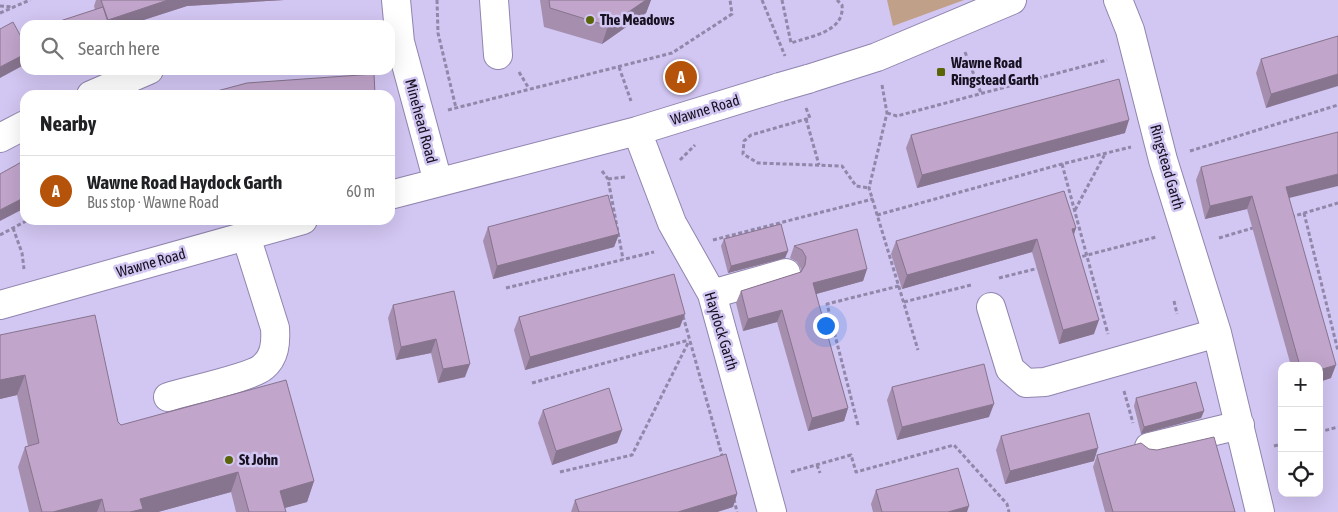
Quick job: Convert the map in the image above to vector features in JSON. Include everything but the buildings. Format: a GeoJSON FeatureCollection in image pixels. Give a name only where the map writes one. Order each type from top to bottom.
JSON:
{"type":"FeatureCollection","features":[{"type":"Feature","properties":{"kind":"street","name":"Minehead Road"},"geometry":{"type":"LineString","coordinates":[[396,0],[395,42],[420,117],[438,182]]}},
{"type":"Feature","properties":{"kind":"street"},"geometry":{"type":"LineString","coordinates":[[494,0],[498,55]]}},
{"type":"Feature","properties":{"kind":"street","name":"Wawne Road"},"geometry":{"type":"LineString","coordinates":[[395,194],[639,131],[876,57],[1012,0]]}},
{"type":"Feature","properties":{"kind":"street","name":"Ringstead Garth"},"geometry":{"type":"LineString","coordinates":[[1118,0],[1130,30],[1161,150],[1217,333],[1260,512]]}},
{"type":"Feature","properties":{"kind":"street"},"geometry":{"type":"LineString","coordinates":[[103,90],[137,75]]}},
{"type":"Feature","properties":{"kind":"street"},"geometry":{"type":"LineString","coordinates":[[0,138],[20,128]]}},
{"type":"Feature","properties":{"kind":"street","name":"Haydock Garth"},"geometry":{"type":"LineString","coordinates":[[639,131],[672,223],[712,294],[772,512]]}},
{"type":"Feature","properties":{"kind":"street","name":"Wawne Road"},"geometry":{"type":"LineString","coordinates":[[0,305],[284,225]]}},
{"type":"Feature","properties":{"kind":"street"},"geometry":{"type":"LineString","coordinates":[[168,397],[248,374],[262,368],[272,356],[276,341],[275,328],[246,236]]}},
{"type":"Feature","properties":{"kind":"street"},"geometry":{"type":"LineString","coordinates":[[712,294],[786,273]]}},
{"type":"Feature","properties":{"kind":"street"},"geometry":{"type":"LineString","coordinates":[[991,307],[1010,369],[1026,383],[1045,382],[1217,333]]}},
{"type":"Feature","properties":{"kind":"street"},"geometry":{"type":"LineString","coordinates":[[1142,440],[1240,425]]}},
{"type":"Feature","properties":{"kind":"path"},"geometry":{"type":"LineString","coordinates":[[0,13],[30,0]]}},
{"type":"Feature","properties":{"kind":"path"},"geometry":{"type":"LineString","coordinates":[[437,0],[438,34],[456,108]]}},
{"type":"Feature","properties":{"kind":"path"},"geometry":{"type":"LineString","coordinates":[[420,117],[672,53],[732,14],[730,0]]}},
{"type":"Feature","properties":{"kind":"path"},"geometry":{"type":"LineString","coordinates":[[782,0],[790,43],[832,28],[841,19],[843,11],[842,4],[837,0]]}},
{"type":"Feature","properties":{"kind":"path"},"geometry":{"type":"LineString","coordinates":[[0,6],[13,7]]}},
{"type":"Feature","properties":{"kind":"path"},"geometry":{"type":"LineString","coordinates":[[955,25],[981,93]]}},
{"type":"Feature","properties":{"kind":"path"},"geometry":{"type":"LineString","coordinates":[[918,350],[869,188],[887,113],[897,116],[1107,60]]}},
{"type":"Feature","properties":{"kind":"path"},"geometry":{"type":"LineString","coordinates":[[620,66],[639,131]]}},
{"type":"Feature","properties":{"kind":"path"},"geometry":{"type":"LineString","coordinates":[[877,215],[1105,153],[1161,150],[1338,105]]}},
{"type":"Feature","properties":{"kind":"path"},"geometry":{"type":"LineString","coordinates":[[819,166],[808,118],[751,135],[744,141],[743,154],[758,164],[819,166],[842,166],[856,186],[869,188]]}},
{"type":"Feature","properties":{"kind":"path"},"geometry":{"type":"LineString","coordinates":[[1075,210],[1105,153]]}},
{"type":"Feature","properties":{"kind":"path"},"geometry":{"type":"LineString","coordinates":[[1062,164],[1116,362],[1142,440]]}},
{"type":"Feature","properties":{"kind":"path"},"geometry":{"type":"LineString","coordinates":[[593,173],[602,171],[608,180],[623,259]]}},
{"type":"Feature","properties":{"kind":"path"},"geometry":{"type":"LineString","coordinates":[[506,288],[623,259],[686,246],[873,199]]}},
{"type":"Feature","properties":{"kind":"path"},"geometry":{"type":"LineString","coordinates":[[1285,218],[1338,202]]}},
{"type":"Feature","properties":{"kind":"path"},"geometry":{"type":"LineString","coordinates":[[1304,213],[1338,351]]}},
{"type":"Feature","properties":{"kind":"path"},"geometry":{"type":"LineString","coordinates":[[0,235],[20,224]]}},
{"type":"Feature","properties":{"kind":"path"},"geometry":{"type":"LineString","coordinates":[[1190,247],[1266,224]]}},
{"type":"Feature","properties":{"kind":"path"},"geometry":{"type":"LineString","coordinates":[[13,228],[22,253],[27,297]]}},
{"type":"Feature","properties":{"kind":"path"},"geometry":{"type":"LineString","coordinates":[[1068,260],[1156,237]]}},
{"type":"Feature","properties":{"kind":"path"},"geometry":{"type":"LineString","coordinates":[[991,280],[1049,265]]}},
{"type":"Feature","properties":{"kind":"path"},"geometry":{"type":"LineString","coordinates":[[904,302],[981,282]]}},
{"type":"Feature","properties":{"kind":"path"},"geometry":{"type":"LineString","coordinates":[[858,425],[827,304],[899,286]]}},
{"type":"Feature","properties":{"kind":"path"},"geometry":{"type":"LineString","coordinates":[[682,313],[724,464]]}},
{"type":"Feature","properties":{"kind":"path"},"geometry":{"type":"LineString","coordinates":[[1332,329],[1338,328]]}},
{"type":"Feature","properties":{"kind":"path"},"geometry":{"type":"LineString","coordinates":[[532,383],[690,340]]}},
{"type":"Feature","properties":{"kind":"path"},"geometry":{"type":"LineString","coordinates":[[560,472],[632,455],[690,340]]}},
{"type":"Feature","properties":{"kind":"path"},"geometry":{"type":"LineString","coordinates":[[1323,431],[1338,426]]}},
{"type":"Feature","properties":{"kind":"path"},"geometry":{"type":"LineString","coordinates":[[763,479],[850,455],[856,472],[954,445],[1007,504],[1009,512]]}},
{"type":"Feature","properties":{"kind":"path"},"geometry":{"type":"LineString","coordinates":[[817,465],[820,473]]}},
{"type":"Feature","properties":{"kind":"path"},"geometry":{"type":"LineString","coordinates":[[732,493],[737,512]]}},
{"type":"Feature","properties":{"kind":"shaded area"},"geometry":{"type":"Polygon","coordinates":[[[887,0],[964,0],[893,26],[887,0]]]}},
{"type":"Feature","properties":{"kind":"place","name":"The Meadows"},"geometry":{"type":"Point","coordinates":[590,20]}},
{"type":"Feature","properties":{"kind":"place","name":"Wawne Road Ringstead Garth"},"geometry":{"type":"Point","coordinates":[941,72]}},
{"type":"Feature","properties":{"kind":"place","name":"Wawne Road Haydock Garth"},"geometry":{"type":"Point","coordinates":[681,77]}},
{"type":"Feature","properties":{"kind":"place","name":"St John"},"geometry":{"type":"Point","coordinates":[229,460]}}]}
